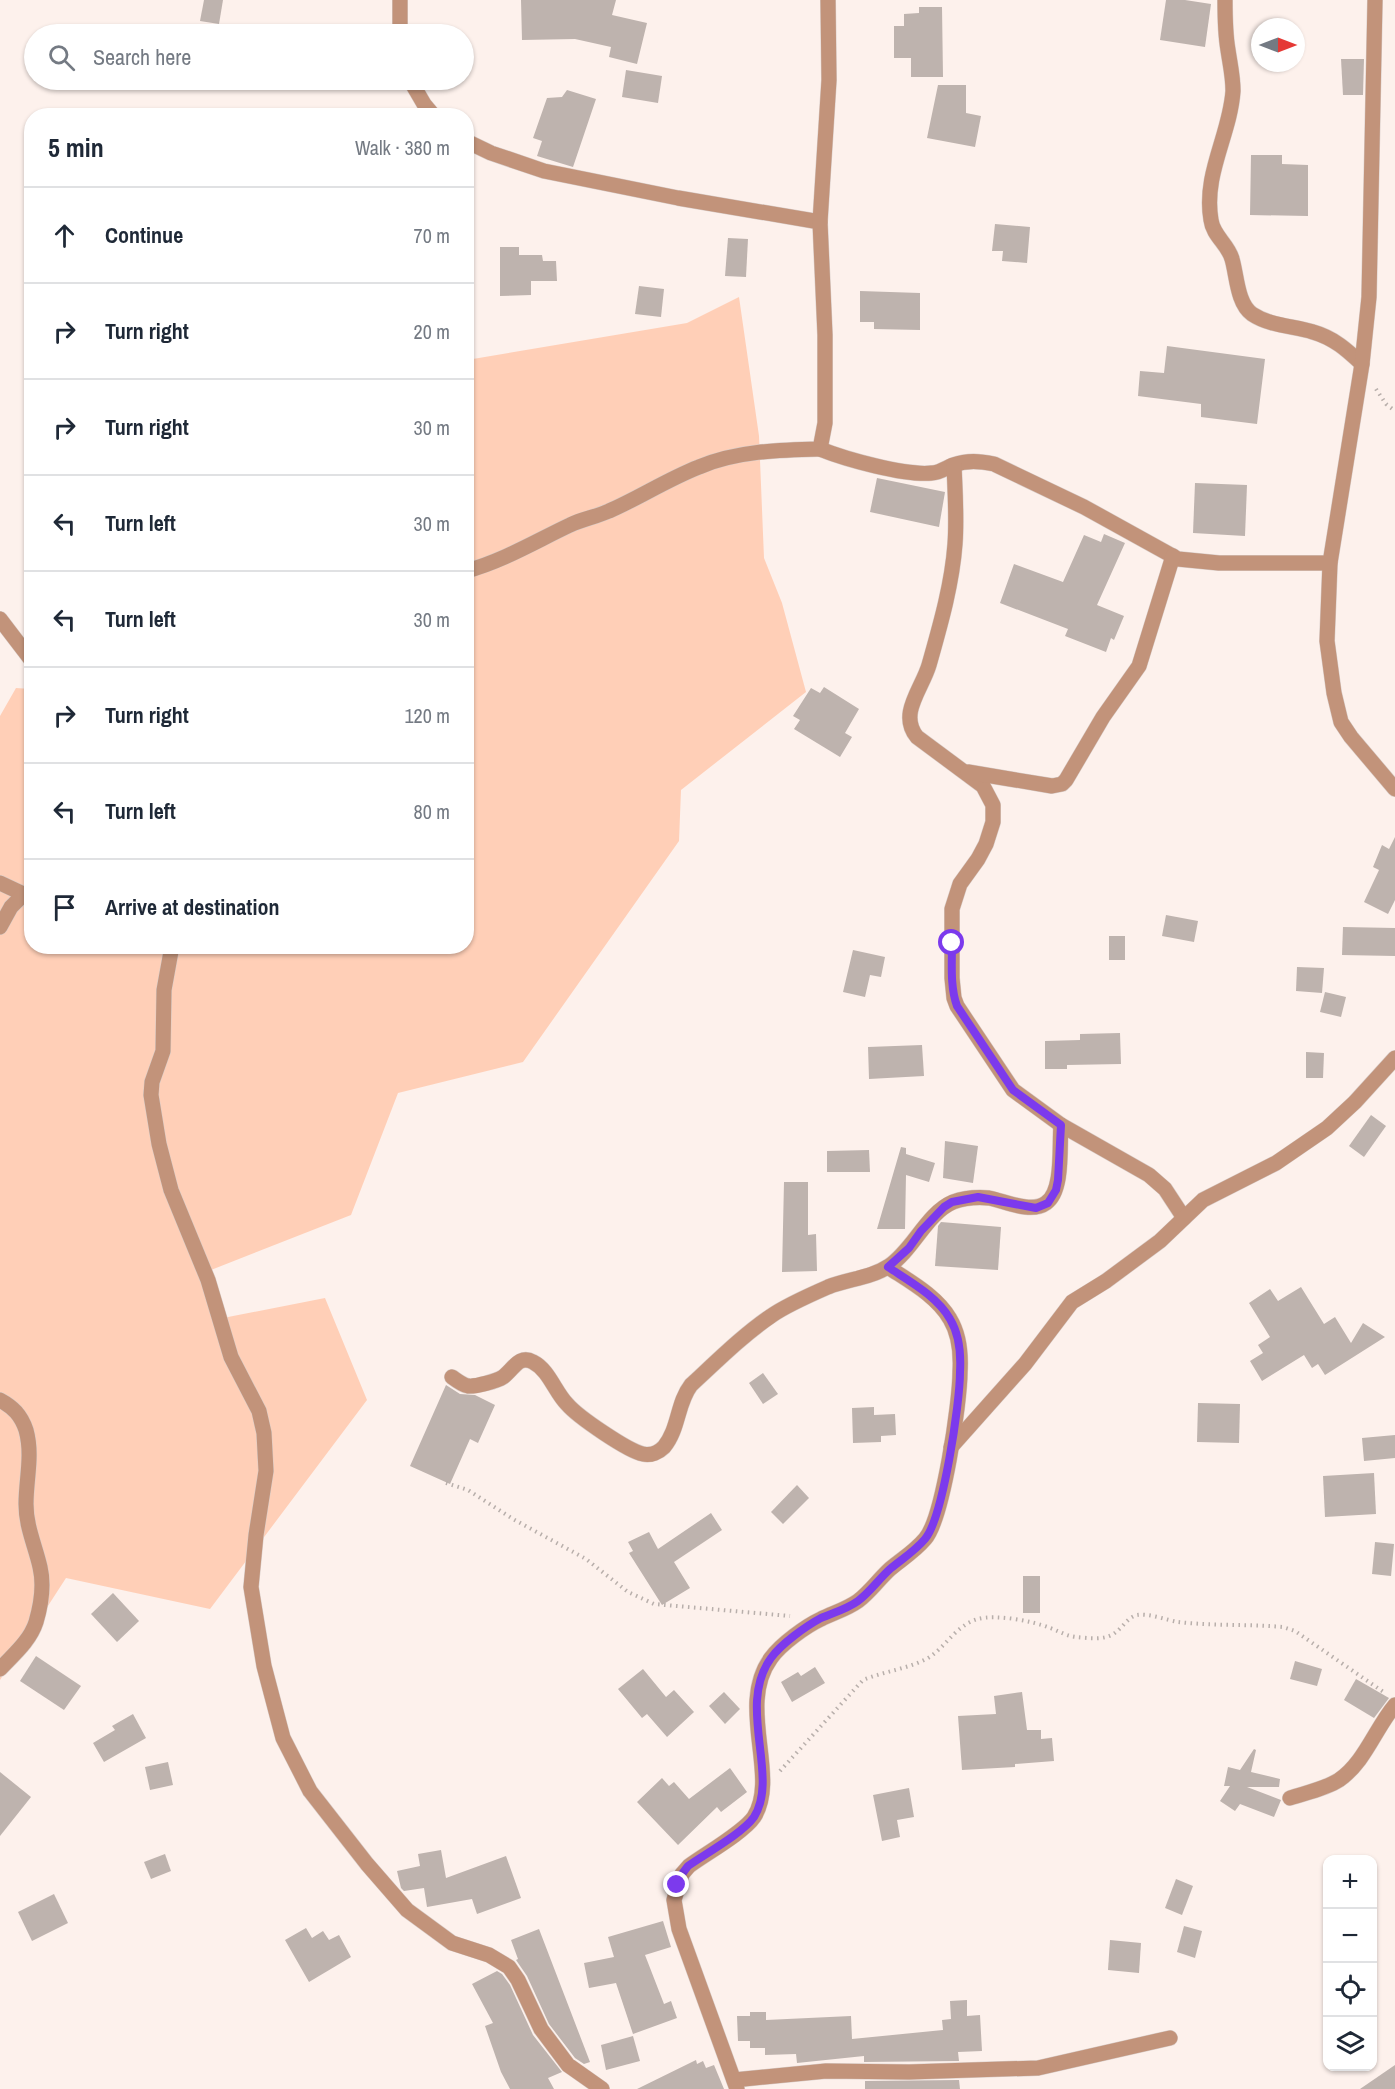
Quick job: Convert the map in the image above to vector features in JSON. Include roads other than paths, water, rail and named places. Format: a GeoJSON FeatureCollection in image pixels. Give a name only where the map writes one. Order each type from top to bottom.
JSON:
{"type":"FeatureCollection","features":[{"type":"Feature","properties":{"kind":"street"},"geometry":{"type":"LineString","coordinates":[[400,0],[400,24]]}},
{"type":"Feature","properties":{"kind":"street"},"geometry":{"type":"LineString","coordinates":[[820,448],[825,423],[825,336],[820,222],[829,80],[828,0]]}},
{"type":"Feature","properties":{"kind":"street"},"geometry":{"type":"LineString","coordinates":[[1225,0],[1225,29],[1233,75],[1228,124],[1217,156],[1210,190],[1209,201],[1213,230],[1231,255],[1242,300],[1252,314],[1269,322],[1315,332],[1339,342],[1362,364]]}},
{"type":"Feature","properties":{"kind":"street"},"geometry":{"type":"LineString","coordinates":[[1375,0],[1370,273],[1362,364],[1330,563],[1327,641],[1334,693],[1341,722],[1395,789]]}},
{"type":"Feature","properties":{"kind":"street"},"geometry":{"type":"LineString","coordinates":[[416,90],[427,108]]}},
{"type":"Feature","properties":{"kind":"street"},"geometry":{"type":"LineString","coordinates":[[474,145],[544,171],[678,198],[820,222]]}},
{"type":"Feature","properties":{"kind":"street"},"geometry":{"type":"LineString","coordinates":[[474,569],[533,544],[572,524],[607,512],[699,466],[744,454],[820,448],[852,460],[919,474],[935,473],[954,465],[973,461],[994,464],[1084,507],[1184,560],[1219,563],[1330,563]]}},
{"type":"Feature","properties":{"kind":"street"},"geometry":{"type":"LineString","coordinates":[[954,465],[955,544],[947,593],[928,669],[910,712],[912,731],[917,737],[983,786],[993,805],[993,822],[986,844],[960,884],[954,900],[951,926],[954,998],[962,1014],[1013,1090],[1061,1125],[1149,1175],[1165,1189],[1184,1218]]}},
{"type":"Feature","properties":{"kind":"street"},"geometry":{"type":"LineString","coordinates":[[965,772],[1052,786],[1062,784],[1066,780],[1103,717],[1139,666],[1173,556]]}},
{"type":"Feature","properties":{"kind":"street"},"geometry":{"type":"LineString","coordinates":[[0,619],[24,650]]}},
{"type":"Feature","properties":{"kind":"street"},"geometry":{"type":"LineString","coordinates":[[0,884],[24,894]]}},
{"type":"Feature","properties":{"kind":"street"},"geometry":{"type":"LineString","coordinates":[[0,927],[11,907],[24,899]]}},
{"type":"Feature","properties":{"kind":"street"},"geometry":{"type":"LineString","coordinates":[[171,954],[164,990],[163,1051],[152,1082],[151,1095],[159,1144],[171,1190],[208,1280],[231,1357],[259,1411],[264,1433],[266,1471],[251,1587],[264,1666],[283,1738],[310,1791],[367,1864],[407,1910],[452,1943],[489,1955],[509,1967],[518,1980],[541,2029],[568,2066],[602,2089]]}},
{"type":"Feature","properties":{"kind":"street"},"geometry":{"type":"LineString","coordinates":[[951,1447],[1025,1364],[1072,1302],[1106,1281],[1160,1241],[1203,1200],[1276,1163],[1327,1128],[1355,1102],[1395,1058]]}},
{"type":"Feature","properties":{"kind":"street"},"geometry":{"type":"LineString","coordinates":[[452,1377],[471,1386],[498,1379],[519,1361],[534,1362],[567,1405],[608,1435],[642,1454],[649,1455],[662,1449],[667,1443],[683,1397],[692,1384],[771,1316],[828,1287],[888,1267],[909,1248],[921,1231],[944,1207],[952,1202],[978,1197],[1036,1208],[1048,1203],[1056,1190],[1058,1180],[1061,1125]]}},
{"type":"Feature","properties":{"kind":"street"},"geometry":{"type":"LineString","coordinates":[[888,1267],[931,1297],[950,1317],[954,1327],[958,1339],[960,1372],[951,1447],[938,1509],[926,1538],[864,1596],[809,1625],[771,1657],[763,1673],[757,1695],[756,1719],[762,1778],[759,1804],[753,1817],[742,1828],[688,1866],[682,1874],[674,1900],[679,1929],[735,2085],[826,2071],[909,2072],[1038,2068],[1170,2038]]}},
{"type":"Feature","properties":{"kind":"street"},"geometry":{"type":"LineString","coordinates":[[0,1400],[12,1407],[25,1429],[29,1469],[26,1502],[28,1527],[40,1569],[41,1592],[36,1621],[30,1635],[0,1670]]}},
{"type":"Feature","properties":{"kind":"street"},"geometry":{"type":"LineString","coordinates":[[1290,1798],[1326,1786],[1341,1778],[1355,1766],[1391,1700]]}}]}
